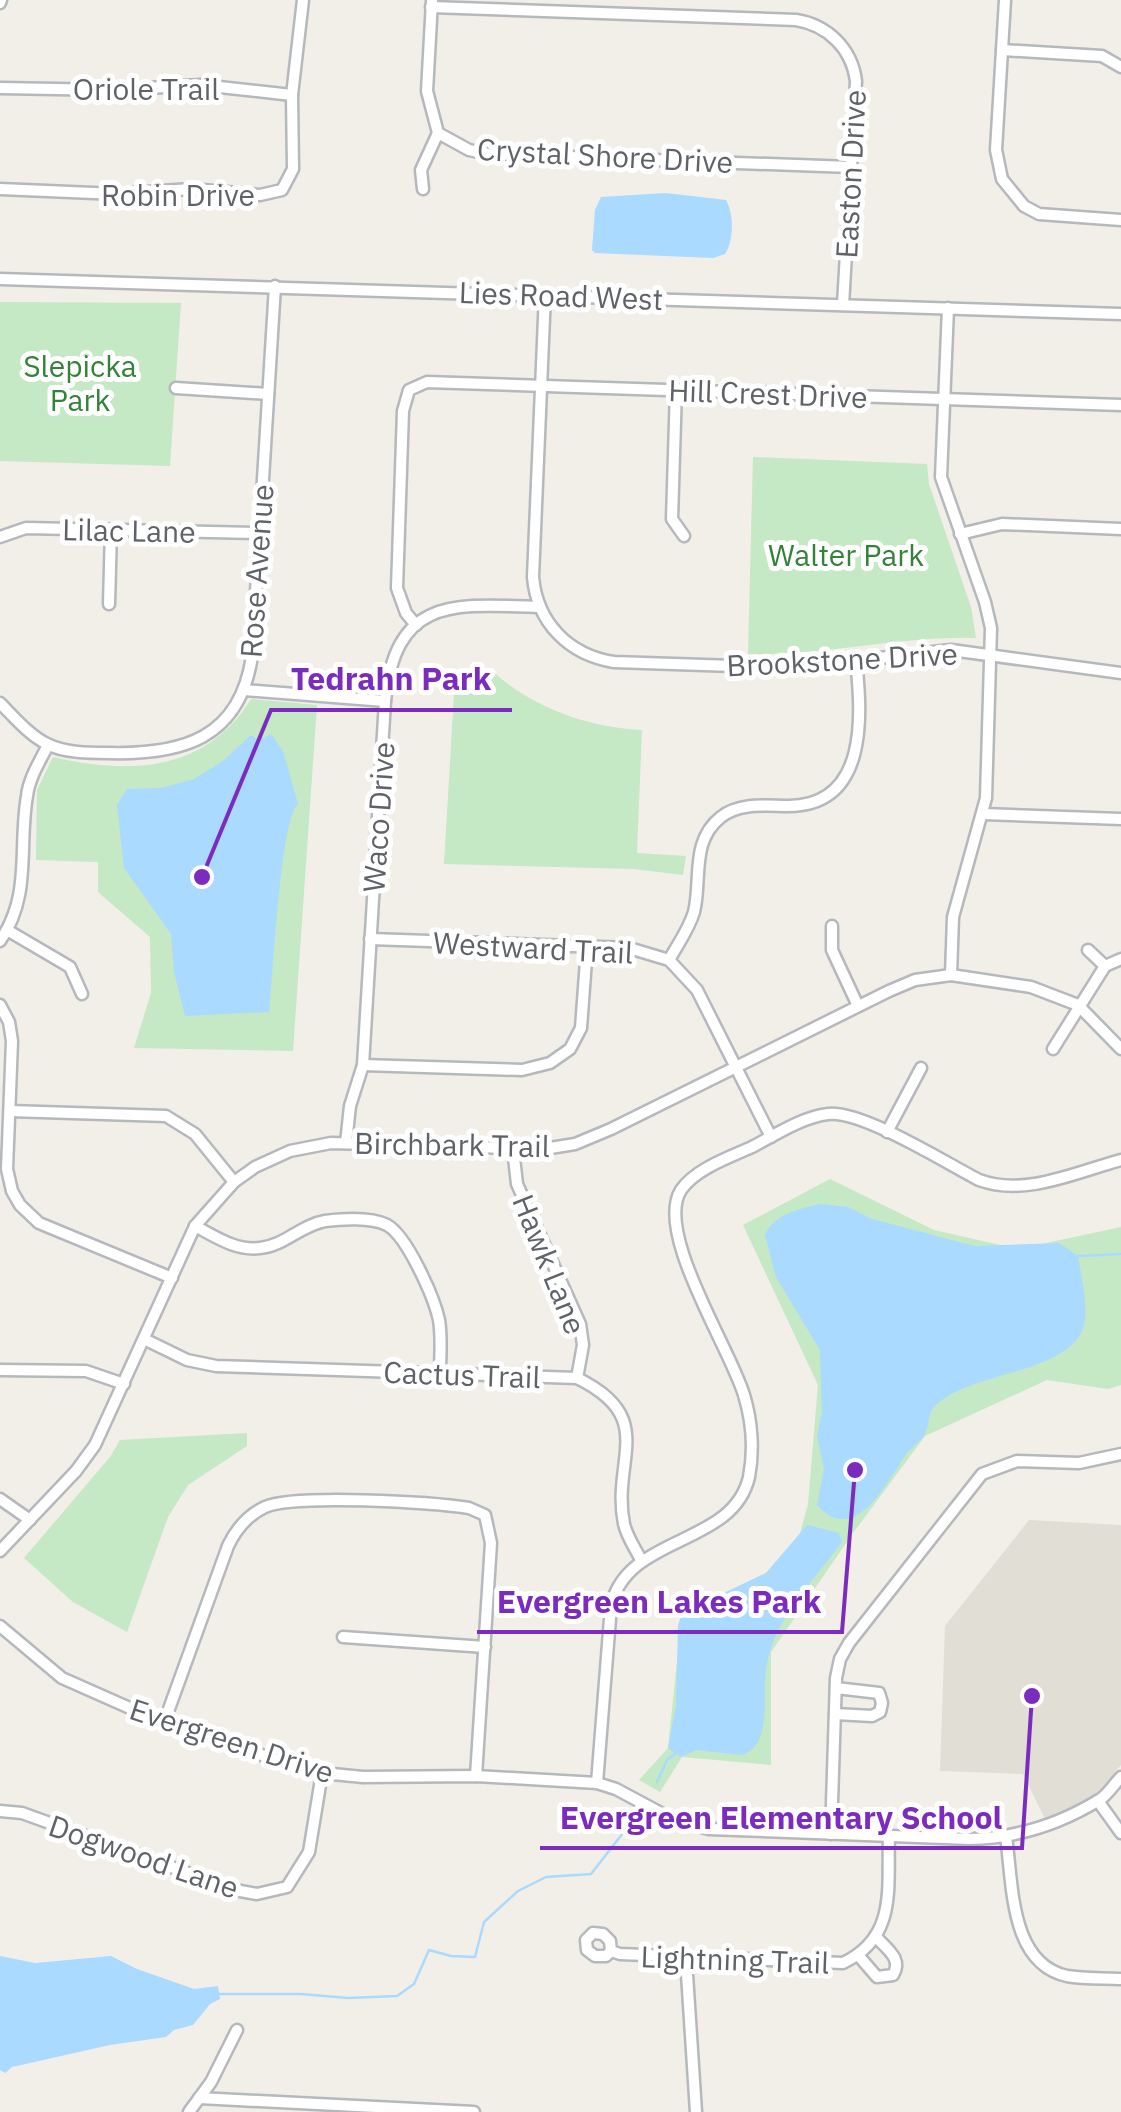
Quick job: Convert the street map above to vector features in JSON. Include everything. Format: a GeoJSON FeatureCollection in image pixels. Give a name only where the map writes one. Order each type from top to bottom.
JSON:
{"type":"FeatureCollection","features":[{"type":"Feature","properties":{"kind":"street","name":"Robin Drive"},"geometry":{"type":"LineString","coordinates":[[0,189],[118,194],[192,189],[270,194],[282,190],[293,169],[292,94],[303,0]]}},
{"type":"Feature","properties":{"kind":"street"},"geometry":{"type":"LineString","coordinates":[[1005,0],[996,150],[998,170],[1006,186],[1024,206],[1039,214],[1121,220]]}},
{"type":"Feature","properties":{"kind":"street","name":"Crystal Shore Drive"},"geometry":{"type":"LineString","coordinates":[[432,4],[427,91],[438,133],[469,150],[488,154],[851,166]]}},
{"type":"Feature","properties":{"kind":"street","name":"Easton Drive"},"geometry":{"type":"LineString","coordinates":[[432,4],[796,20],[828,32],[846,52],[856,88],[843,304]]}},
{"type":"Feature","properties":{"kind":"street"},"geometry":{"type":"LineString","coordinates":[[1002,50],[1102,56],[1121,67]]}},
{"type":"Feature","properties":{"kind":"street","name":"Oriole Trail"},"geometry":{"type":"LineString","coordinates":[[0,88],[112,90],[201,85],[292,94]]}},
{"type":"Feature","properties":{"kind":"street"},"geometry":{"type":"LineString","coordinates":[[424,189],[421,170],[438,133]]}},
{"type":"Feature","properties":{"kind":"street","name":"Lies Road West"},"geometry":{"type":"LineString","coordinates":[[0,279],[1121,314]]}},
{"type":"Feature","properties":{"kind":"street","name":"Rose Avenue"},"geometry":{"type":"LineString","coordinates":[[48,745],[84,753],[168,752],[216,728],[244,690],[252,656],[275,286]]}},
{"type":"Feature","properties":{"kind":"street"},"geometry":{"type":"LineString","coordinates":[[416,625],[440,610],[461,605],[538,608],[533,576],[545,294]]}},
{"type":"Feature","properties":{"kind":"street"},"geometry":{"type":"LineString","coordinates":[[948,308],[941,478],[989,613],[991,655],[983,814],[952,916],[950,975]]}},
{"type":"Feature","properties":{"kind":"street","name":"Hill Crest Drive"},"geometry":{"type":"LineString","coordinates":[[416,625],[399,596],[397,580],[403,411],[409,390],[415,386],[434,381],[1121,405]]}},
{"type":"Feature","properties":{"kind":"street"},"geometry":{"type":"LineString","coordinates":[[176,388],[268,394]]}},
{"type":"Feature","properties":{"kind":"street"},"geometry":{"type":"LineString","coordinates":[[676,390],[672,519],[684,536]]}},
{"type":"Feature","properties":{"kind":"street"},"geometry":{"type":"LineString","coordinates":[[960,534],[1002,524],[1121,529]]}},
{"type":"Feature","properties":{"kind":"street","name":"Lilac Lane"},"geometry":{"type":"LineString","coordinates":[[0,537],[26,528],[259,533]]}},
{"type":"Feature","properties":{"kind":"street"},"geometry":{"type":"LineString","coordinates":[[109,604],[111,530]]}},
{"type":"Feature","properties":{"kind":"street","name":"Brookstone Drive"},"geometry":{"type":"LineString","coordinates":[[538,608],[570,646],[592,658],[614,662],[781,668],[939,650],[1121,673]]}},
{"type":"Feature","properties":{"kind":"street","name":"Waco Drive"},"geometry":{"type":"LineString","coordinates":[[346,1143],[350,1106],[363,1065],[385,701],[392,659],[416,625]]}},
{"type":"Feature","properties":{"kind":"street"},"geometry":{"type":"LineString","coordinates":[[669,960],[693,915],[700,850],[721,817],[753,806],[818,801],[848,775],[857,744],[856,660]]}},
{"type":"Feature","properties":{"kind":"street"},"geometry":{"type":"LineString","coordinates":[[244,690],[385,701]]}},
{"type":"Feature","properties":{"kind":"street"},"geometry":{"type":"LineString","coordinates":[[0,703],[48,745],[27,794],[23,881],[4,936],[70,966],[82,994]]}},
{"type":"Feature","properties":{"kind":"street"},"geometry":{"type":"LineString","coordinates":[[983,814],[1121,819]]}},
{"type":"Feature","properties":{"kind":"street"},"geometry":{"type":"LineString","coordinates":[[832,926],[832,950],[858,1006]]}},
{"type":"Feature","properties":{"kind":"street","name":"Westward Trail"},"geometry":{"type":"LineString","coordinates":[[370,940],[639,950],[669,960],[697,990],[771,1137]]}},
{"type":"Feature","properties":{"kind":"street"},"geometry":{"type":"LineString","coordinates":[[363,1065],[522,1070],[550,1063],[570,1049],[582,1028],[587,947]]}},
{"type":"Feature","properties":{"kind":"street"},"geometry":{"type":"LineString","coordinates":[[1088,950],[1105,966]]}},
{"type":"Feature","properties":{"kind":"street"},"geometry":{"type":"LineString","coordinates":[[1053,1049],[1105,966],[1121,959]]}},
{"type":"Feature","properties":{"kind":"street","name":"Birchbark Trail"},"geometry":{"type":"LineString","coordinates":[[0,1550],[90,1452],[195,1226],[234,1182],[264,1162],[290,1151],[346,1143],[513,1149],[560,1147],[587,1140],[906,983],[950,975],[1032,987],[1078,1006],[1121,1049]]}},
{"type":"Feature","properties":{"kind":"street"},"geometry":{"type":"LineString","coordinates":[[0,1005],[10,1022],[12,1041],[8,1178],[25,1211],[39,1223],[172,1278]]}},
{"type":"Feature","properties":{"kind":"street"},"geometry":{"type":"LineString","coordinates":[[887,1132],[921,1068]]}},
{"type":"Feature","properties":{"kind":"street"},"geometry":{"type":"LineString","coordinates":[[10,1111],[166,1116],[195,1134],[234,1182]]}},
{"type":"Feature","properties":{"kind":"street"},"geometry":{"type":"LineString","coordinates":[[597,1782],[611,1606],[621,1580],[641,1560],[730,1512],[748,1480],[752,1443],[744,1395],[679,1246],[676,1203],[686,1184],[715,1165],[811,1118],[836,1113],[864,1120],[979,1180],[1007,1186],[1035,1184],[1121,1160]]}},
{"type":"Feature","properties":{"kind":"street","name":"Hawk Lane"},"geometry":{"type":"LineString","coordinates":[[513,1149],[517,1184],[580,1324],[584,1345],[577,1378]]}},
{"type":"Feature","properties":{"kind":"street"},"geometry":{"type":"LineString","coordinates":[[195,1226],[227,1243],[247,1248],[270,1246],[322,1222],[371,1221],[386,1225],[411,1256],[437,1312],[440,1374]]}},
{"type":"Feature","properties":{"kind":"street","name":"Cactus Trail"},"geometry":{"type":"LineString","coordinates":[[144,1340],[206,1366],[577,1378],[610,1398],[623,1420],[627,1442],[623,1515],[626,1532],[641,1560]]}},
{"type":"Feature","properties":{"kind":"street"},"geometry":{"type":"LineString","coordinates":[[0,1370],[86,1371],[124,1384]]}},
{"type":"Feature","properties":{"kind":"street"},"geometry":{"type":"LineString","coordinates":[[831,1834],[836,1688],[838,1668],[849,1643],[982,1474],[1009,1462],[1079,1463],[1121,1454]]}},
{"type":"Feature","properties":{"kind":"street"},"geometry":{"type":"LineString","coordinates":[[0,1499],[30,1520]]}},
{"type":"Feature","properties":{"kind":"street"},"geometry":{"type":"LineString","coordinates":[[165,1720],[232,1537],[258,1512],[286,1501],[458,1506],[485,1515],[491,1543],[476,1776]]}},
{"type":"Feature","properties":{"kind":"street","name":"Evergreen Drive"},"geometry":{"type":"LineString","coordinates":[[0,1626],[62,1678],[287,1764],[362,1777],[476,1776],[597,1782],[698,1828],[970,1839],[1006,1836],[1058,1820],[1098,1801],[1121,1777]]}},
{"type":"Feature","properties":{"kind":"street"},"geometry":{"type":"LineString","coordinates":[[343,1637],[485,1647]]}},
{"type":"Feature","properties":{"kind":"street"},"geometry":{"type":"LineString","coordinates":[[835,1714],[872,1716],[880,1712],[882,1703],[879,1693],[872,1690],[836,1688]]}},
{"type":"Feature","properties":{"kind":"street"},"geometry":{"type":"LineString","coordinates":[[296,1898],[288,1887],[308,1852],[322,1773]]}},
{"type":"Feature","properties":{"kind":"street"},"geometry":{"type":"LineString","coordinates":[[1098,1801],[1121,1833]]}},
{"type":"Feature","properties":{"kind":"street","name":"Dogwood Lane"},"geometry":{"type":"LineString","coordinates":[[0,1811],[22,1813],[249,1894],[288,1887]]}},
{"type":"Feature","properties":{"kind":"street"},"geometry":{"type":"LineString","coordinates":[[876,1937],[886,1913],[889,1836]]}},
{"type":"Feature","properties":{"kind":"street"},"geometry":{"type":"LineString","coordinates":[[1006,1836],[1022,1934],[1035,1959],[1068,1976],[1121,1978]]}},
{"type":"Feature","properties":{"kind":"street","name":"Lightning Trail"},"geometry":{"type":"LineString","coordinates":[[610,1951],[686,1959],[836,1964],[858,1955],[876,1937],[896,1958],[897,1967],[893,1975],[877,1976],[858,1955]]}},
{"type":"Feature","properties":{"kind":"street"},"geometry":{"type":"LineString","coordinates":[[686,1959],[696,2112]]}},
{"type":"Feature","properties":{"kind":"street"},"geometry":{"type":"LineString","coordinates":[[189,2112],[212,2082],[237,2030]]}},
{"type":"Feature","properties":{"kind":"street"},"geometry":{"type":"LineString","coordinates":[[200,2098],[474,2112]]}},
{"type":"Feature","properties":{"kind":"shaded area"},"geometry":{"type":"Polygon","coordinates":[[[1029,1520],[1121,1525],[1121,1765],[1095,1797],[1046,1821],[1023,1774],[940,1771],[945,1626],[1029,1520]]]}},
{"type":"Feature","properties":{"kind":"green space","name":"Slepicka Park"},"geometry":{"type":"Polygon","coordinates":[[[0,302],[181,303],[170,466],[0,461],[0,302]]]}},
{"type":"Feature","properties":{"kind":"green space","name":"Walter Park"},"geometry":{"type":"Polygon","coordinates":[[[753,457],[927,464],[929,484],[971,607],[976,638],[748,654],[753,457]]]}},
{"type":"Feature","properties":{"kind":"green space"},"geometry":{"type":"Polygon","coordinates":[[[490,669],[523,694],[560,713],[600,725],[642,730],[637,853],[686,856],[683,875],[634,869],[444,864],[455,677],[490,669]]]}},
{"type":"Feature","properties":{"kind":"green space"},"geometry":{"type":"Polygon","coordinates":[[[251,699],[317,705],[293,1051],[134,1048],[151,993],[150,937],[98,892],[98,862],[36,860],[37,790],[53,757],[138,766],[189,754],[233,723],[251,699]]]}},
{"type":"Feature","properties":{"kind":"green space"},"geometry":{"type":"Polygon","coordinates":[[[830,1179],[934,1230],[1018,1249],[1121,1227],[1121,1385],[1108,1389],[1047,1380],[925,1436],[771,1652],[771,1765],[682,1757],[660,1792],[639,1780],[668,1748],[682,1613],[766,1573],[799,1537],[808,1504],[818,1385],[743,1225],[830,1179]]]}},
{"type":"Feature","properties":{"kind":"green space"},"geometry":{"type":"Polygon","coordinates":[[[247,1433],[247,1446],[188,1485],[168,1517],[127,1632],[73,1602],[24,1558],[120,1440],[247,1433]]]}},
{"type":"Feature","properties":{"kind":"water"},"geometry":{"type":"Polygon","coordinates":[[[666,193],[726,200],[732,227],[725,254],[713,258],[592,250],[595,210],[601,197],[666,193]]]}},
{"type":"Feature","properties":{"kind":"water"},"geometry":{"type":"Polygon","coordinates":[[[271,734],[283,751],[298,804],[286,838],[269,1012],[185,1016],[174,972],[171,934],[124,868],[117,805],[127,789],[161,788],[194,779],[223,761],[251,735],[259,740],[271,734]]]}},
{"type":"Feature","properties":{"kind":"water"},"geometry":{"type":"Polygon","coordinates":[[[820,1204],[848,1207],[872,1219],[974,1246],[1059,1243],[1078,1256],[1085,1298],[1082,1330],[1065,1350],[1048,1360],[968,1386],[935,1406],[923,1437],[907,1453],[879,1495],[857,1516],[844,1519],[831,1516],[817,1505],[824,1469],[817,1436],[822,1412],[820,1350],[776,1277],[765,1235],[781,1217],[820,1204]]]}},
{"type":"Feature","properties":{"kind":"water"},"geometry":{"type":"Polygon","coordinates":[[[807,1525],[839,1533],[842,1542],[796,1601],[777,1634],[766,1669],[759,1740],[743,1755],[696,1750],[681,1757],[668,1748],[676,1706],[678,1626],[682,1613],[766,1573],[807,1525]]]}},
{"type":"Feature","properties":{"kind":"water"},"geometry":{"type":"Polygon","coordinates":[[[0,1956],[35,1963],[111,1956],[194,1989],[218,1986],[220,1999],[210,2004],[193,2025],[174,2030],[166,2037],[110,2045],[12,2067],[5,2073],[0,2070],[0,1956]]]}},
{"type":"Feature","properties":{"kind":"waterway"},"geometry":{"type":"LineString","coordinates":[[1078,1256],[1121,1254]]}},
{"type":"Feature","properties":{"kind":"waterway"},"geometry":{"type":"LineString","coordinates":[[657,1782],[667,1760],[676,1753]]}},
{"type":"Feature","properties":{"kind":"waterway"},"geometry":{"type":"LineString","coordinates":[[219,1994],[397,1996],[414,1984],[429,1950],[475,1957],[484,1922],[518,1891],[546,1877],[591,1874],[637,1815]]}},
{"type":"Feature","properties":{"kind":"place","name":"Tedrahn Park"},"geometry":{"type":"Point","coordinates":[202,877]}},
{"type":"Feature","properties":{"kind":"place","name":"Evergreen Lakes Park"},"geometry":{"type":"Point","coordinates":[855,1470]}},
{"type":"Feature","properties":{"kind":"place","name":"Evergreen Elementary School"},"geometry":{"type":"Point","coordinates":[1032,1696]}}]}
